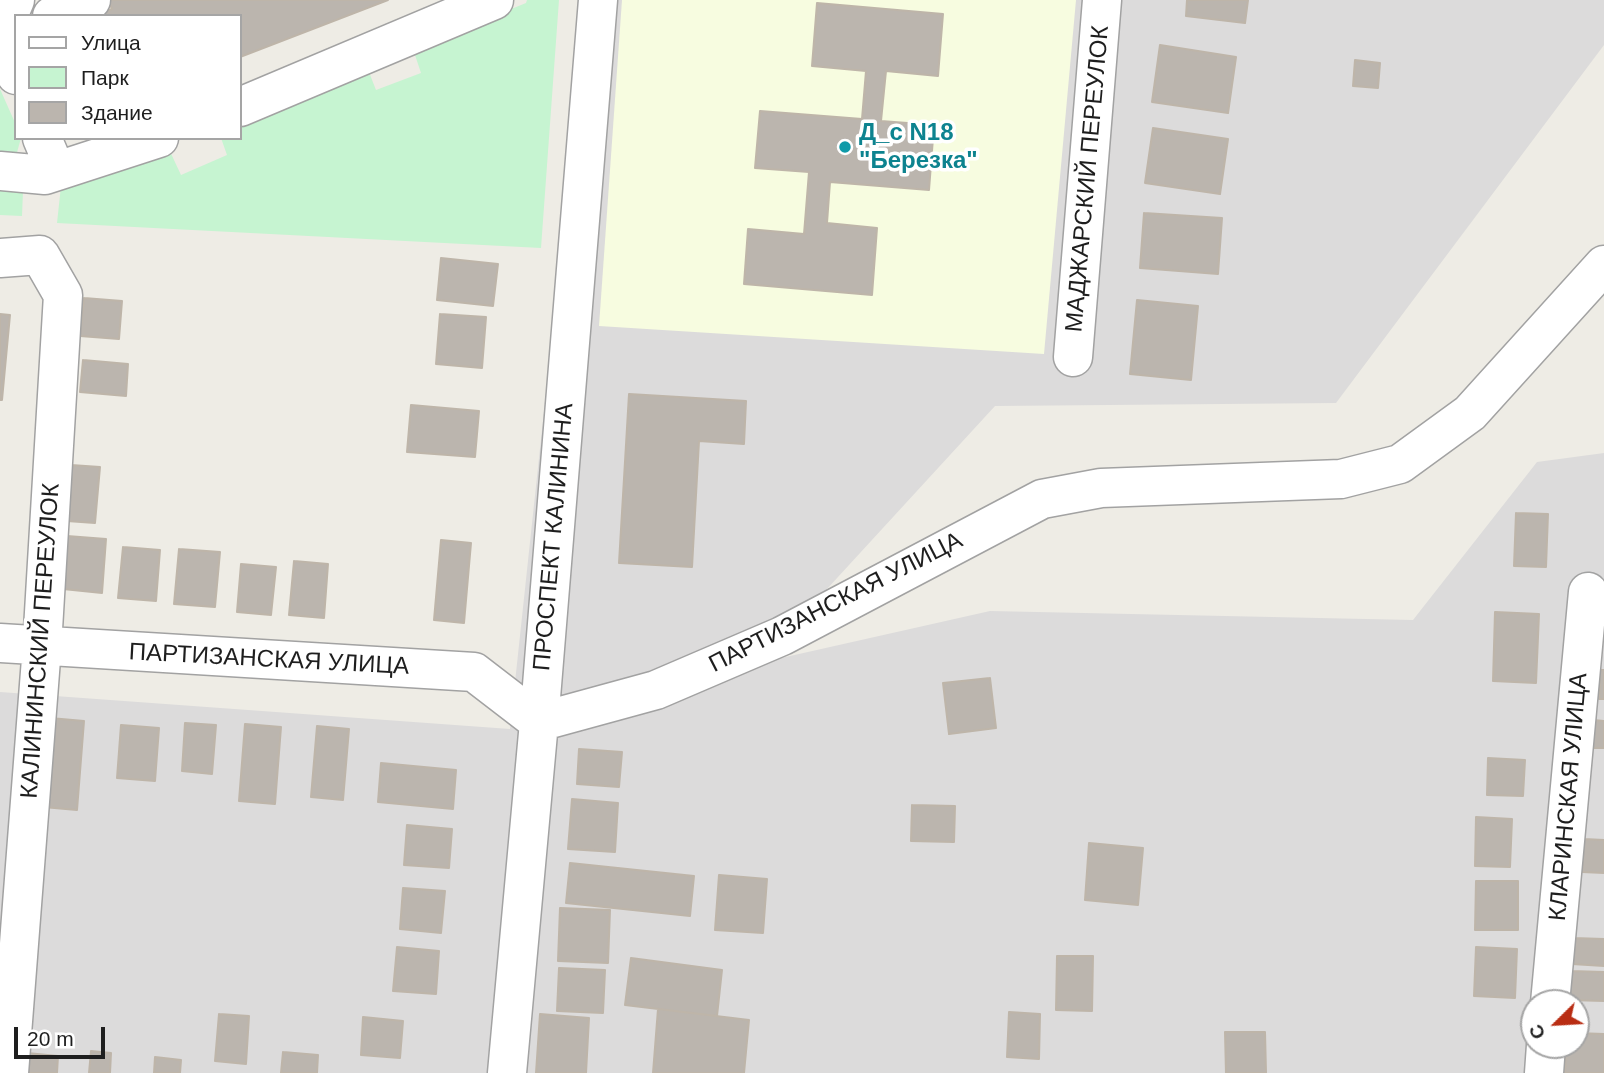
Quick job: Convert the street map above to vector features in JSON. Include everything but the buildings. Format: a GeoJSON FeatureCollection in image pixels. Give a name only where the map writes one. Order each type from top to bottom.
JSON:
{"type":"FeatureCollection","features":[{"type":"Feature","properties":{"kind":"street"},"geometry":{"type":"LineString","coordinates":[[14,70],[0,36],[15,0]]}},
{"type":"Feature","properties":{"kind":"street"},"geometry":{"type":"LineString","coordinates":[[57,14],[91,0]]}},
{"type":"Feature","properties":{"kind":"street"},"geometry":{"type":"LineString","coordinates":[[242,106],[494,0]]}},
{"type":"Feature","properties":{"kind":"street","name":"ПРОСПЕКТ КАЛИНИНА"},"geometry":{"type":"LineString","coordinates":[[507,1073],[539,722],[598,0]]}},
{"type":"Feature","properties":{"kind":"street","name":"МАДЖАРСКИЙ ПЕРЕУЛОК"},"geometry":{"type":"LineString","coordinates":[[1073,357],[1102,0]]}},
{"type":"Feature","properties":{"kind":"street"},"geometry":{"type":"LineString","coordinates":[[0,171],[46,175],[49,155],[146,140]]}},
{"type":"Feature","properties":{"kind":"street","name":"КАЛИНИНСКИЙ ПЕРЕУЛОК"},"geometry":{"type":"LineString","coordinates":[[0,258],[40,255],[64,295],[42,646],[9,1073]]}},
{"type":"Feature","properties":{"kind":"street","name":"ПАРТИЗАНСКАЯ УЛИЦА"},"geometry":{"type":"LineString","coordinates":[[0,643],[474,672],[539,722],[656,690],[782,636],[1042,499],[1101,488],[1341,479],[1400,464],[1470,413],[1604,265]]}},
{"type":"Feature","properties":{"kind":"street","name":"КЛАРИНСКАЯ УЛИЦА"},"geometry":{"type":"LineString","coordinates":[[1551,989],[1588,592]]}},
{"type":"Feature","properties":{"kind":"shaded area"},"geometry":{"type":"Polygon","coordinates":[[[588,0],[1604,0],[1604,45],[1336,403],[995,406],[759,663],[990,611],[1413,620],[1537,462],[1604,453],[1604,1073],[0,1073],[0,692],[510,729],[588,0]]]}},
{"type":"Feature","properties":{"kind":"shaded area"},"geometry":{"type":"Polygon","coordinates":[[[622,0],[1076,0],[1044,354],[599,326],[622,0]]]}},
{"type":"Feature","properties":{"kind":"green space"},"geometry":{"type":"Polygon","coordinates":[[[527,0],[559,0],[541,248],[57,223],[61,186],[167,145],[181,175],[227,155],[222,140],[242,140],[242,117],[367,67],[376,90],[421,73],[413,49],[526,3],[527,0]]]}},
{"type":"Feature","properties":{"kind":"green space"},"geometry":{"type":"Polygon","coordinates":[[[0,89],[14,120],[14,140],[20,140],[16,156],[0,162],[0,89]]]}},
{"type":"Feature","properties":{"kind":"green space"},"geometry":{"type":"Polygon","coordinates":[[[0,189],[23,191],[22,216],[0,215],[0,189]]]}},
{"type":"Feature","properties":{"kind":"place","name":"Д_с N18 \"Березка\""},"geometry":{"type":"Point","coordinates":[845,147]}}]}
